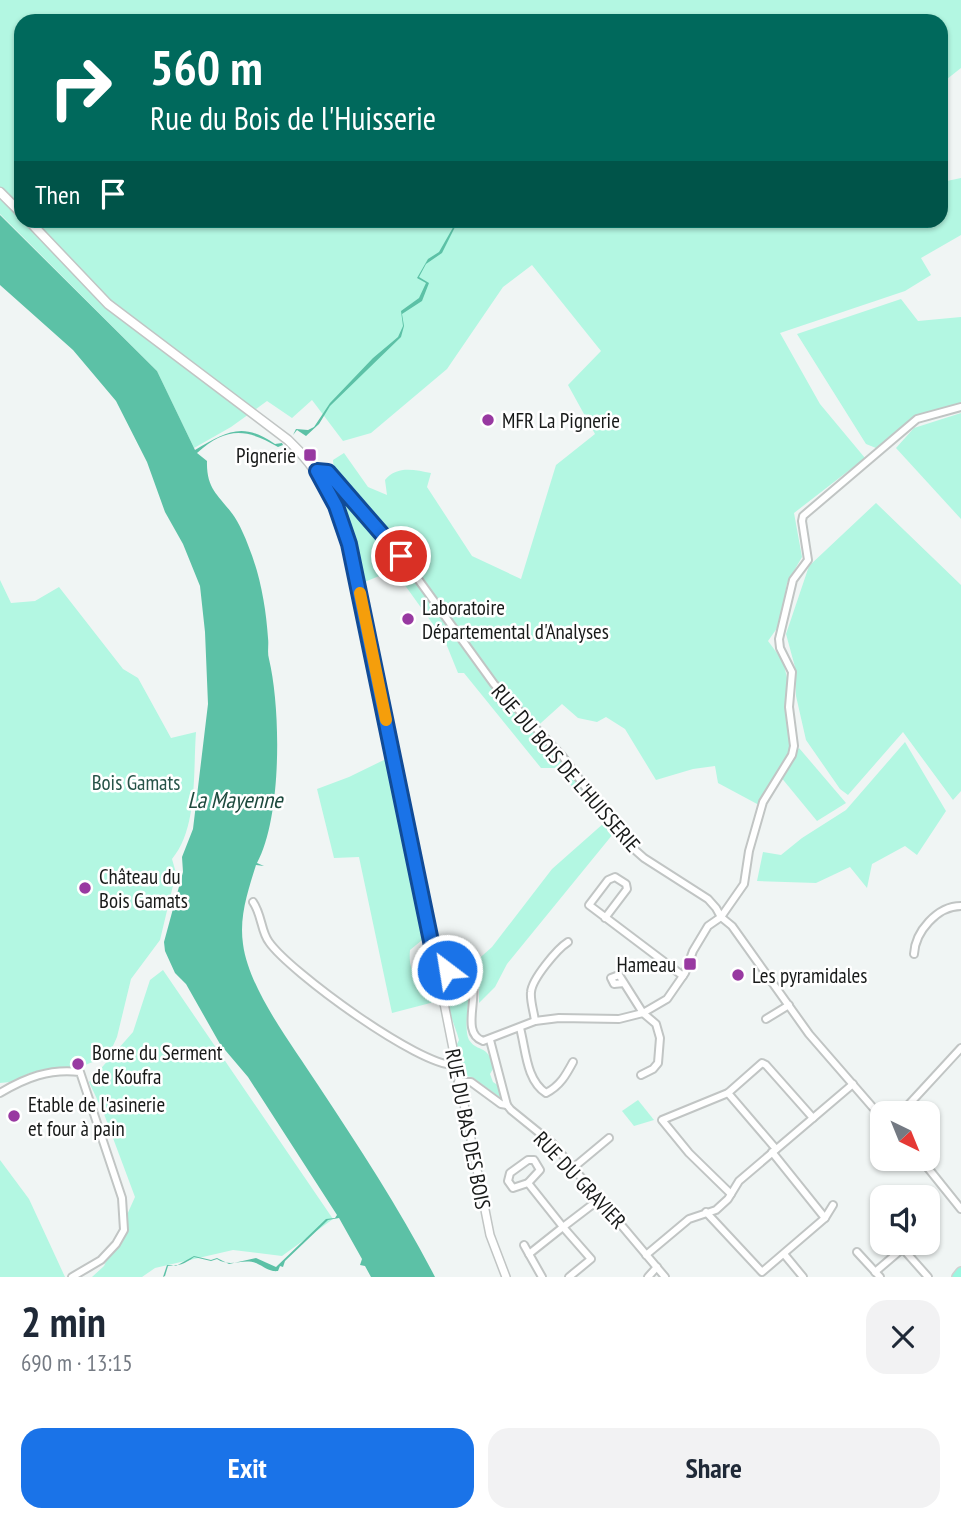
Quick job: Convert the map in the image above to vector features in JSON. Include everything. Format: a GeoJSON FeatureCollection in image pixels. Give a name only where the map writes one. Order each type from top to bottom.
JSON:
{"type":"FeatureCollection","features":[{"type":"Feature","properties":{"kind":"main road"},"geometry":{"type":"LineString","coordinates":[[0,192],[14,206]]}},
{"type":"Feature","properties":{"kind":"main road"},"geometry":{"type":"LineString","coordinates":[[36,228],[108,304],[288,440],[317,471],[336,506],[349,544],[433,953]]}},
{"type":"Feature","properties":{"kind":"main road"},"geometry":{"type":"LineString","coordinates":[[433,953],[440,954],[447,963],[447,970],[439,978],[430,977],[423,968],[426,957],[433,953]]}},
{"type":"Feature","properties":{"kind":"main road"},"geometry":{"type":"LineString","coordinates":[[957,1277],[961,1272]]}},
{"type":"Feature","properties":{"kind":"street"},"geometry":{"type":"LineString","coordinates":[[447,963],[466,967],[473,975],[471,1029],[479,1040],[490,1040],[535,1021],[559,1018],[619,1019],[643,1013],[667,999],[683,976],[698,941],[708,926],[720,917],[744,884],[749,851],[763,802],[771,785],[789,761],[794,746],[789,707],[792,672],[780,648],[779,639],[791,587],[808,560],[803,516],[918,419],[961,407]]}},
{"type":"Feature","properties":{"kind":"street","name":"RUE DU BOIS DE L'HUISSERIE"},"geometry":{"type":"LineString","coordinates":[[317,471],[328,472],[397,550],[494,684],[563,757],[626,842],[644,858],[708,900],[720,917],[732,926],[809,1034],[870,1104]]}},
{"type":"Feature","properties":{"kind":"street"},"geometry":{"type":"LineString","coordinates":[[605,918],[627,889],[626,884],[615,877],[608,880],[589,905],[605,918],[683,976]]}},
{"type":"Feature","properties":{"kind":"street"},"geometry":{"type":"LineString","coordinates":[[253,902],[263,922],[266,939],[276,951],[331,996],[410,1050],[441,1063],[455,1065]]}},
{"type":"Feature","properties":{"kind":"street"},"geometry":{"type":"LineString","coordinates":[[914,954],[915,943],[936,914],[946,908],[961,906]]}},
{"type":"Feature","properties":{"kind":"street"},"geometry":{"type":"LineString","coordinates":[[535,1021],[531,993],[533,984],[560,947],[568,942]]}},
{"type":"Feature","properties":{"kind":"street","name":"RUE DU BAS DES BOIS"},"geometry":{"type":"LineString","coordinates":[[439,978],[490,1235],[506,1277]]}},
{"type":"Feature","properties":{"kind":"street"},"geometry":{"type":"LineString","coordinates":[[624,983],[643,1013],[656,1024],[660,1038],[658,1063],[641,1075]]}},
{"type":"Feature","properties":{"kind":"street"},"geometry":{"type":"LineString","coordinates":[[766,1019],[789,1004]]}},
{"type":"Feature","properties":{"kind":"street"},"geometry":{"type":"LineString","coordinates":[[520,1028],[533,1080],[538,1088],[546,1093],[555,1088],[566,1076],[573,1062]]}},
{"type":"Feature","properties":{"kind":"street"},"geometry":{"type":"LineString","coordinates":[[490,1040],[507,1105]]}},
{"type":"Feature","properties":{"kind":"street"},"geometry":{"type":"LineString","coordinates":[[912,1101],[961,1048]]}},
{"type":"Feature","properties":{"kind":"street"},"geometry":{"type":"LineString","coordinates":[[731,1194],[689,1153],[662,1120],[728,1093],[762,1063],[813,1118]]}},
{"type":"Feature","properties":{"kind":"street"},"geometry":{"type":"LineString","coordinates":[[0,1093],[44,1073],[80,1072],[122,1198],[124,1230],[116,1244],[101,1260],[72,1277]]}},
{"type":"Feature","properties":{"kind":"street","name":"RUE DU GRAVIER"},"geometry":{"type":"LineString","coordinates":[[458,1082],[471,1082],[501,1104],[507,1105],[553,1144],[665,1277]]}},
{"type":"Feature","properties":{"kind":"street"},"geometry":{"type":"LineString","coordinates":[[646,1255],[689,1219],[716,1210],[739,1181],[853,1084]]}},
{"type":"Feature","properties":{"kind":"street"},"geometry":{"type":"LineString","coordinates":[[728,1093],[825,1217]]}},
{"type":"Feature","properties":{"kind":"street"},"geometry":{"type":"LineString","coordinates":[[573,1168],[609,1138]]}},
{"type":"Feature","properties":{"kind":"street"},"geometry":{"type":"LineString","coordinates":[[528,1160],[534,1160],[540,1170],[528,1183],[513,1188],[508,1181],[510,1173],[528,1160]]}},
{"type":"Feature","properties":{"kind":"street"},"geometry":{"type":"LineString","coordinates":[[930,1171],[961,1209]]}},
{"type":"Feature","properties":{"kind":"street"},"geometry":{"type":"LineString","coordinates":[[528,1183],[591,1259],[569,1277]]}},
{"type":"Feature","properties":{"kind":"street"},"geometry":{"type":"LineString","coordinates":[[529,1254],[601,1198]]}},
{"type":"Feature","properties":{"kind":"street"},"geometry":{"type":"LineString","coordinates":[[706,1212],[762,1272],[825,1217],[833,1205]]}},
{"type":"Feature","properties":{"kind":"street"},"geometry":{"type":"LineString","coordinates":[[524,1245],[542,1277]]}},
{"type":"Feature","properties":{"kind":"street"},"geometry":{"type":"LineString","coordinates":[[857,1252],[878,1275],[892,1255]]}},
{"type":"Feature","properties":{"kind":"street"},"geometry":{"type":"LineString","coordinates":[[784,1254],[803,1277]]}},
{"type":"Feature","properties":{"kind":"street"},"geometry":{"type":"LineString","coordinates":[[908,1255],[928,1277]]}},
{"type":"Feature","properties":{"kind":"street"},"geometry":{"type":"LineString","coordinates":[[648,1277],[657,1268]]}},
{"type":"Feature","properties":{"kind":"green space"},"geometry":{"type":"Polygon","coordinates":[[[0,0],[961,0],[961,68],[948,78],[948,14],[14,14],[14,228],[0,214],[0,0]]]}},
{"type":"Feature","properties":{"kind":"green space"},"geometry":{"type":"Polygon","coordinates":[[[961,178],[961,235],[921,258],[931,275],[905,291],[780,333],[820,404],[865,458],[794,513],[802,557],[787,583],[780,624],[768,641],[783,661],[788,682],[785,705],[790,751],[759,805],[718,783],[715,766],[693,769],[656,780],[625,729],[606,717],[597,722],[578,718],[562,704],[532,731],[562,762],[597,813],[555,768],[541,768],[464,673],[458,673],[445,641],[394,570],[362,583],[337,498],[353,494],[334,473],[333,460],[344,453],[368,487],[387,495],[385,480],[395,472],[406,470],[431,473],[427,487],[472,556],[521,579],[556,465],[595,434],[568,385],[601,351],[532,265],[503,287],[447,369],[371,433],[343,441],[312,400],[292,418],[267,401],[231,427],[194,448],[157,371],[14,228],[948,228],[948,181],[961,178]]]}},
{"type":"Feature","properties":{"kind":"green space"},"geometry":{"type":"Polygon","coordinates":[[[901,299],[918,321],[961,317],[961,404],[915,416],[876,448],[866,444],[797,334],[901,299]]]}},
{"type":"Feature","properties":{"kind":"green space"},"geometry":{"type":"Polygon","coordinates":[[[961,413],[961,519],[896,448],[914,428],[961,413]]]}},
{"type":"Feature","properties":{"kind":"green space"},"geometry":{"type":"Polygon","coordinates":[[[876,503],[961,585],[961,791],[953,800],[903,732],[848,795],[840,789],[806,740],[796,696],[795,667],[786,634],[809,566],[876,503]]]}},
{"type":"Feature","properties":{"kind":"green space","name":"Bois Gamats"},"geometry":{"type":"Polygon","coordinates":[[[0,580],[11,603],[35,601],[59,587],[123,669],[138,678],[171,738],[196,732],[193,799],[186,832],[172,859],[176,873],[160,940],[131,979],[112,1048],[100,1059],[78,1068],[45,1069],[0,1083],[0,580]]]}},
{"type":"Feature","properties":{"kind":"green space"},"geometry":{"type":"Polygon","coordinates":[[[905,742],[946,811],[917,855],[905,846],[872,864],[867,888],[850,867],[816,883],[757,881],[763,852],[781,855],[846,810],[905,742]]]}},
{"type":"Feature","properties":{"kind":"green space"},"geometry":{"type":"Polygon","coordinates":[[[799,748],[846,803],[817,821],[780,776],[799,748]]]}},
{"type":"Feature","properties":{"kind":"green space"},"geometry":{"type":"Polygon","coordinates":[[[390,757],[427,936],[410,950],[410,964],[418,978],[436,988],[438,1001],[392,1013],[359,857],[334,858],[317,789],[390,757]]]}},
{"type":"Feature","properties":{"kind":"green space"},"geometry":{"type":"Polygon","coordinates":[[[604,823],[613,834],[507,964],[495,987],[479,1003],[479,971],[474,963],[492,947],[552,869],[604,823]]]}},
{"type":"Feature","properties":{"kind":"green space"},"geometry":{"type":"Polygon","coordinates":[[[163,970],[333,1219],[282,1256],[233,1250],[155,1268],[142,1277],[92,1277],[104,1266],[135,1197],[89,1082],[133,1032],[150,980],[163,970]]]}},
{"type":"Feature","properties":{"kind":"green space"},"geometry":{"type":"Polygon","coordinates":[[[460,972],[468,978],[469,985],[467,1035],[473,1044],[485,1051],[491,1059],[494,1067],[490,1074],[493,1082],[499,1086],[501,1098],[472,1077],[463,1076],[457,1044],[459,1040],[446,992],[449,977],[460,972]]]}},
{"type":"Feature","properties":{"kind":"green space"},"geometry":{"type":"Polygon","coordinates":[[[638,1100],[654,1120],[634,1126],[622,1111],[638,1100]]]}},
{"type":"Feature","properties":{"kind":"green space"},"geometry":{"type":"Polygon","coordinates":[[[0,1160],[29,1199],[65,1277],[0,1277],[0,1160]]]}},
{"type":"Feature","properties":{"kind":"water","name":"La Mayenne"},"geometry":{"type":"Polygon","coordinates":[[[0,215],[157,371],[195,450],[216,438],[225,434],[243,431],[283,445],[278,447],[256,436],[236,433],[217,438],[197,453],[207,461],[212,488],[232,513],[256,567],[266,614],[268,656],[276,706],[275,791],[265,843],[257,863],[264,866],[256,865],[245,904],[243,944],[254,980],[273,1017],[379,1179],[435,1277],[371,1277],[365,1266],[360,1265],[362,1259],[339,1218],[328,1220],[278,1271],[251,1262],[235,1263],[256,1258],[276,1267],[326,1219],[335,1218],[337,1215],[248,1077],[220,1044],[186,984],[175,973],[165,951],[164,942],[183,872],[182,857],[193,829],[208,704],[200,586],[183,544],[165,512],[147,462],[116,401],[73,350],[0,285],[0,215]]]}},
{"type":"Feature","properties":{"kind":"water"},"geometry":{"type":"Polygon","coordinates":[[[454,228],[442,253],[426,264],[419,277],[429,283],[422,301],[402,314],[404,326],[401,337],[330,406],[319,424],[306,436],[297,430],[293,435],[296,429],[308,430],[314,427],[330,403],[373,358],[398,337],[403,326],[401,311],[419,298],[426,283],[417,278],[428,259],[439,252],[454,228]]]}},
{"type":"Feature","properties":{"kind":"water"},"geometry":{"type":"Polygon","coordinates":[[[194,1256],[211,1260],[217,1258],[226,1262],[217,1259],[211,1261],[194,1257],[178,1265],[194,1256]]]}},
{"type":"Feature","properties":{"kind":"slow traffic"},"geometry":{"type":"LineString","coordinates":[[360,593],[386,720]]}},
{"type":"Feature","properties":{"kind":"place","name":"MFR La Pignerie"},"geometry":{"type":"Point","coordinates":[488,420]}},
{"type":"Feature","properties":{"kind":"place","name":"Pignerie"},"geometry":{"type":"Point","coordinates":[310,455]}},
{"type":"Feature","properties":{"kind":"place","name":"Laboratoire Départemental d'Analyses"},"geometry":{"type":"Point","coordinates":[408,619]}},
{"type":"Feature","properties":{"kind":"place","name":"Château du Bois Gamats"},"geometry":{"type":"Point","coordinates":[85,888]}},
{"type":"Feature","properties":{"kind":"place","name":"Hameau"},"geometry":{"type":"Point","coordinates":[690,964]}},
{"type":"Feature","properties":{"kind":"place","name":"Les pyramidales"},"geometry":{"type":"Point","coordinates":[738,975]}},
{"type":"Feature","properties":{"kind":"place","name":"Borne du Serment de Koufra"},"geometry":{"type":"Point","coordinates":[78,1064]}},
{"type":"Feature","properties":{"kind":"place","name":"Etable de l'asinerie et four à pain"},"geometry":{"type":"Point","coordinates":[14,1116]}},
{"type":"Feature","properties":{"kind":"route"},"geometry":{"type":"LineString","coordinates":[[401,556],[328,472],[317,471],[336,506],[349,544],[433,953],[446,959],[447,970]]}}]}
